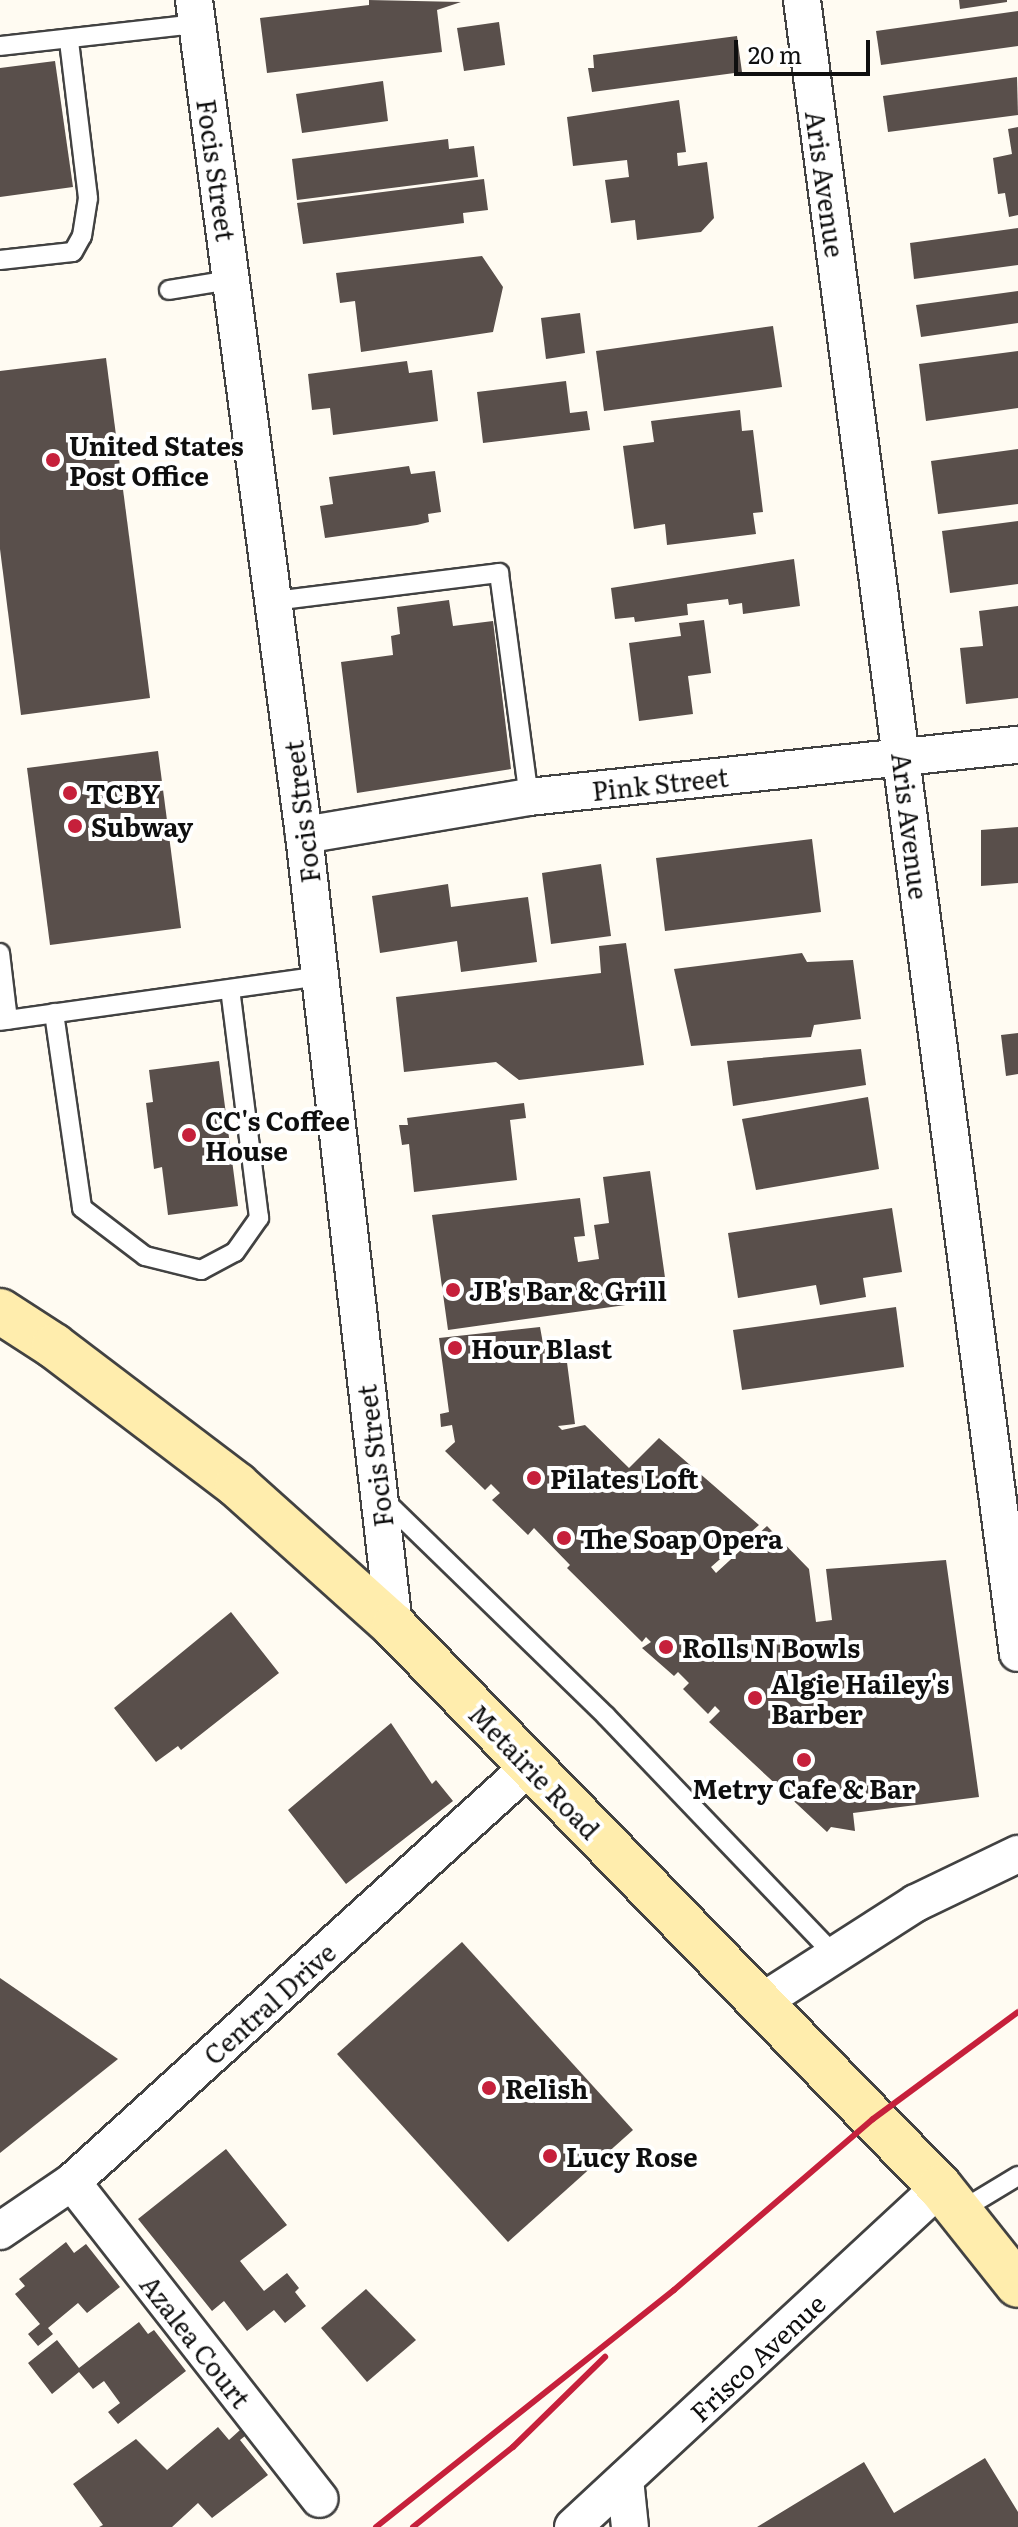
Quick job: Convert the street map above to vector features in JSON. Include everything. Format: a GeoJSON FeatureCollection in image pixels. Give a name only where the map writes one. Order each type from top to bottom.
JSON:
{"type":"FeatureCollection","features":[{"type":"Feature","properties":{"kind":"main road","name":"Metairie Road"},"geometry":{"type":"LineString","coordinates":[[0,1311],[54,1346],[237,1485],[394,1626],[950,2199],[1018,2285]]}},
{"type":"Feature","properties":{"kind":"street","name":"Aris Avenue"},"geometry":{"type":"LineString","coordinates":[[802,0],[1018,1653]]}},
{"type":"Feature","properties":{"kind":"street","name":"Focis Street"},"geometry":{"type":"LineString","coordinates":[[196,12],[304,835],[394,1626]]}},
{"type":"Feature","properties":{"kind":"street","name":"Pink Street"},"geometry":{"type":"LineString","coordinates":[[304,835],[529,797],[1018,745]]}},
{"type":"Feature","properties":{"kind":"street","name":"Central Drive"},"geometry":{"type":"LineString","coordinates":[[0,2231],[72,2182],[530,1766]]}},
{"type":"Feature","properties":{"kind":"street"},"geometry":{"type":"LineString","coordinates":[[760,2003],[916,1903],[1018,1854]]}},
{"type":"Feature","properties":{"kind":"street","name":"Azalea Court"},"geometry":{"type":"LineString","coordinates":[[72,2182],[320,2499]]}},
{"type":"Feature","properties":{"kind":"street","name":"Frisco Avenue"},"geometry":{"type":"LineString","coordinates":[[573,2527],[950,2199]]}},
{"type":"Feature","properties":{"kind":"street"},"geometry":{"type":"LineString","coordinates":[[625,2479],[630,2527]]}},
{"type":"Feature","properties":{"kind":"lane"},"geometry":{"type":"LineString","coordinates":[[0,46],[69,40],[196,12]]}},
{"type":"Feature","properties":{"kind":"lane"},"geometry":{"type":"LineString","coordinates":[[0,260],[73,252],[82,236],[88,198],[69,40]]}},
{"type":"Feature","properties":{"kind":"lane"},"geometry":{"type":"LineString","coordinates":[[169,290],[231,280]]}},
{"type":"Feature","properties":{"kind":"lane"},"geometry":{"type":"LineString","coordinates":[[274,601],[499,573],[529,797]]}},
{"type":"Feature","properties":{"kind":"lane"},"geometry":{"type":"LineString","coordinates":[[0,953],[4,1020],[320,976]]}},
{"type":"Feature","properties":{"kind":"lane"},"geometry":{"type":"LineString","coordinates":[[54,1013],[82,1208],[145,1256],[201,1270],[235,1252],[259,1218],[230,990]]}},
{"type":"Feature","properties":{"kind":"lane"},"geometry":{"type":"LineString","coordinates":[[379,1494],[606,1716],[834,1955]]}},
{"type":"Feature","properties":{"kind":"lane"},"geometry":{"type":"LineString","coordinates":[[950,2199],[1018,2176]]}},
{"type":"Feature","properties":{"kind":"building"},"geometry":{"type":"Polygon","coordinates":[[[369,0],[461,2],[437,10],[442,52],[267,73],[260,18],[369,5],[369,0]]]}},
{"type":"Feature","properties":{"kind":"building"},"geometry":{"type":"Polygon","coordinates":[[[959,0],[1007,0],[1007,2],[960,9],[959,0]]]}},
{"type":"Feature","properties":{"kind":"building"},"geometry":{"type":"Polygon","coordinates":[[[1018,11],[1018,46],[881,65],[876,31],[1018,11]]]}},
{"type":"Feature","properties":{"kind":"building"},"geometry":{"type":"Polygon","coordinates":[[[499,22],[505,65],[464,71],[457,28],[499,22]]]}},
{"type":"Feature","properties":{"kind":"building"},"geometry":{"type":"Polygon","coordinates":[[[737,36],[742,72],[592,92],[588,68],[594,68],[593,55],[737,36]]]}},
{"type":"Feature","properties":{"kind":"building"},"geometry":{"type":"Polygon","coordinates":[[[55,61],[73,187],[0,197],[0,68],[55,61]]]}},
{"type":"Feature","properties":{"kind":"building"},"geometry":{"type":"Polygon","coordinates":[[[1017,77],[1018,115],[888,132],[883,96],[1017,77]]]}},
{"type":"Feature","properties":{"kind":"building"},"geometry":{"type":"Polygon","coordinates":[[[383,81],[388,121],[302,133],[296,94],[383,81]]]}},
{"type":"Feature","properties":{"kind":"building"},"geometry":{"type":"Polygon","coordinates":[[[679,100],[686,152],[677,153],[678,166],[707,162],[714,218],[701,232],[637,240],[635,220],[611,223],[605,180],[629,177],[627,160],[573,166],[567,117],[679,100]]]}},
{"type":"Feature","properties":{"kind":"building"},"geometry":{"type":"Polygon","coordinates":[[[1018,127],[1018,215],[1009,217],[1005,193],[998,194],[993,158],[1012,154],[1008,129],[1018,127]]]}},
{"type":"Feature","properties":{"kind":"building"},"geometry":{"type":"Polygon","coordinates":[[[448,139],[449,149],[474,146],[478,177],[297,200],[292,159],[448,139]]]}},
{"type":"Feature","properties":{"kind":"building"},"geometry":{"type":"Polygon","coordinates":[[[484,179],[488,210],[463,213],[464,223],[303,244],[297,203],[484,179]]]}},
{"type":"Feature","properties":{"kind":"building"},"geometry":{"type":"Polygon","coordinates":[[[1018,228],[1018,265],[914,279],[910,243],[1018,228]]]}},
{"type":"Feature","properties":{"kind":"building"},"geometry":{"type":"Polygon","coordinates":[[[482,256],[503,287],[493,332],[361,352],[355,301],[340,303],[336,273],[482,256]]]}},
{"type":"Feature","properties":{"kind":"building"},"geometry":{"type":"Polygon","coordinates":[[[1018,291],[1018,323],[921,337],[916,305],[1018,291]]]}},
{"type":"Feature","properties":{"kind":"building"},"geometry":{"type":"Polygon","coordinates":[[[580,313],[585,353],[546,359],[541,318],[580,313]]]}},
{"type":"Feature","properties":{"kind":"building"},"geometry":{"type":"Polygon","coordinates":[[[773,326],[782,387],[604,411],[596,351],[773,326]]]}},
{"type":"Feature","properties":{"kind":"building"},"geometry":{"type":"Polygon","coordinates":[[[1018,351],[1018,408],[926,421],[919,364],[1018,351]]]}},
{"type":"Feature","properties":{"kind":"building"},"geometry":{"type":"Polygon","coordinates":[[[106,358],[150,698],[21,715],[0,549],[0,371],[106,358]]]}},
{"type":"Feature","properties":{"kind":"building"},"geometry":{"type":"Polygon","coordinates":[[[407,361],[409,373],[432,370],[438,421],[333,435],[330,408],[312,410],[308,374],[407,361]]]}},
{"type":"Feature","properties":{"kind":"building"},"geometry":{"type":"Polygon","coordinates":[[[566,381],[570,413],[587,411],[590,430],[483,443],[477,392],[566,381]]]}},
{"type":"Feature","properties":{"kind":"building"},"geometry":{"type":"Polygon","coordinates":[[[740,410],[742,431],[753,430],[763,512],[753,513],[756,534],[667,545],[665,524],[634,529],[623,446],[654,442],[651,421],[740,410]]]}},
{"type":"Feature","properties":{"kind":"building"},"geometry":{"type":"Polygon","coordinates":[[[1018,449],[1018,504],[938,514],[931,461],[1018,449]]]}},
{"type":"Feature","properties":{"kind":"building"},"geometry":{"type":"Polygon","coordinates":[[[409,466],[411,474],[435,471],[441,512],[428,514],[429,522],[417,525],[325,538],[320,506],[333,504],[329,477],[409,466]]]}},
{"type":"Feature","properties":{"kind":"building"},"geometry":{"type":"Polygon","coordinates":[[[1018,521],[1018,584],[950,593],[942,531],[1018,521]]]}},
{"type":"Feature","properties":{"kind":"building"},"geometry":{"type":"Polygon","coordinates":[[[794,559],[800,606],[743,614],[742,603],[729,605],[728,599],[687,604],[688,615],[635,622],[634,617],[615,619],[611,588],[794,559]]]}},
{"type":"Feature","properties":{"kind":"building"},"geometry":{"type":"Polygon","coordinates":[[[449,600],[453,626],[493,621],[511,769],[357,793],[341,662],[393,655],[391,636],[400,634],[397,607],[449,600]]]}},
{"type":"Feature","properties":{"kind":"building"},"geometry":{"type":"Polygon","coordinates":[[[1018,606],[1018,698],[966,704],[960,648],[983,646],[979,611],[1018,606]]]}},
{"type":"Feature","properties":{"kind":"building"},"geometry":{"type":"Polygon","coordinates":[[[704,620],[711,673],[688,676],[693,714],[639,721],[629,643],[681,636],[679,623],[704,620]]]}},
{"type":"Feature","properties":{"kind":"building"},"geometry":{"type":"Polygon","coordinates":[[[158,751],[181,928],[50,945],[27,768],[158,751]]]}},
{"type":"Feature","properties":{"kind":"building"},"geometry":{"type":"Polygon","coordinates":[[[1018,827],[1018,883],[981,886],[981,830],[1018,827]]]}},
{"type":"Feature","properties":{"kind":"building"},"geometry":{"type":"Polygon","coordinates":[[[812,839],[821,912],[665,931],[656,858],[812,839]]]}},
{"type":"Feature","properties":{"kind":"building"},"geometry":{"type":"Polygon","coordinates":[[[601,864],[611,936],[551,944],[542,873],[601,864]]]}},
{"type":"Feature","properties":{"kind":"building"},"geometry":{"type":"Polygon","coordinates":[[[448,884],[451,907],[528,897],[537,962],[461,972],[457,941],[380,953],[372,896],[448,884]]]}},
{"type":"Feature","properties":{"kind":"building"},"geometry":{"type":"Polygon","coordinates":[[[626,943],[644,1065],[519,1080],[496,1062],[404,1072],[396,997],[601,973],[599,946],[626,943]]]}},
{"type":"Feature","properties":{"kind":"building"},"geometry":{"type":"Polygon","coordinates":[[[802,953],[807,962],[853,960],[861,1019],[814,1025],[811,1037],[691,1046],[674,969],[802,953]]]}},
{"type":"Feature","properties":{"kind":"building"},"geometry":{"type":"Polygon","coordinates":[[[1018,1033],[1018,1074],[1006,1076],[1001,1035],[1018,1033]]]}},
{"type":"Feature","properties":{"kind":"building"},"geometry":{"type":"Polygon","coordinates":[[[861,1049],[866,1085],[733,1106],[727,1061],[861,1049]]]}},
{"type":"Feature","properties":{"kind":"building","name":"CC's Coffee House"},"geometry":{"type":"Polygon","coordinates":[[[219,1061],[238,1206],[168,1215],[162,1167],[154,1169],[146,1103],[153,1102],[149,1070],[219,1061]]]}},
{"type":"Feature","properties":{"kind":"building"},"geometry":{"type":"Polygon","coordinates":[[[868,1097],[879,1169],[756,1190],[742,1119],[868,1097]]]}},
{"type":"Feature","properties":{"kind":"building"},"geometry":{"type":"Polygon","coordinates":[[[524,1103],[526,1118],[510,1120],[517,1180],[414,1192],[409,1144],[402,1145],[399,1125],[408,1125],[407,1118],[524,1103]]]}},
{"type":"Feature","properties":{"kind":"building"},"geometry":{"type":"Polygon","coordinates":[[[650,1171],[668,1299],[448,1330],[432,1215],[580,1198],[585,1236],[574,1237],[578,1262],[599,1259],[594,1225],[609,1223],[603,1177],[650,1171]]]}},
{"type":"Feature","properties":{"kind":"building"},"geometry":{"type":"Polygon","coordinates":[[[892,1208],[902,1272],[863,1278],[866,1297],[820,1305],[816,1285],[738,1298],[728,1233],[892,1208]]]}},
{"type":"Feature","properties":{"kind":"building"},"geometry":{"type":"Polygon","coordinates":[[[896,1307],[904,1367],[742,1390],[733,1330],[896,1307]]]}},
{"type":"Feature","properties":{"kind":"building"},"geometry":{"type":"Polygon","coordinates":[[[540,1327],[544,1349],[565,1347],[575,1424],[558,1426],[562,1430],[585,1425],[629,1468],[659,1438],[759,1525],[711,1567],[716,1573],[767,1526],[809,1569],[816,1622],[832,1620],[826,1569],[946,1560],[979,1797],[853,1813],[855,1831],[831,1827],[827,1832],[709,1722],[720,1711],[715,1706],[708,1714],[683,1689],[689,1683],[678,1672],[674,1676],[642,1648],[651,1642],[646,1637],[642,1642],[567,1568],[570,1565],[534,1528],[528,1535],[492,1500],[500,1493],[491,1484],[485,1490],[445,1451],[455,1442],[452,1425],[441,1427],[440,1414],[449,1412],[439,1338],[540,1327]]]}},
{"type":"Feature","properties":{"kind":"building"},"geometry":{"type":"Polygon","coordinates":[[[231,1612],[279,1673],[181,1750],[178,1746],[156,1762],[114,1708],[231,1612]]]}},
{"type":"Feature","properties":{"kind":"building"},"geometry":{"type":"Polygon","coordinates":[[[391,1723],[432,1784],[436,1780],[453,1801],[346,1884],[288,1810],[391,1723]]]}},
{"type":"Feature","properties":{"kind":"building"},"geometry":{"type":"Polygon","coordinates":[[[462,1942],[633,2130],[508,2242],[337,2054],[462,1942]]]}},
{"type":"Feature","properties":{"kind":"building"},"geometry":{"type":"Polygon","coordinates":[[[0,1978],[118,2059],[0,2153],[0,1978]]]}},
{"type":"Feature","properties":{"kind":"building"},"geometry":{"type":"Polygon","coordinates":[[[226,2149],[287,2225],[240,2261],[264,2291],[287,2273],[299,2288],[295,2292],[306,2306],[285,2323],[274,2310],[247,2331],[224,2301],[212,2311],[138,2219],[226,2149]]]}},
{"type":"Feature","properties":{"kind":"building"},"geometry":{"type":"Polygon","coordinates":[[[66,2242],[74,2253],[86,2244],[120,2287],[87,2313],[78,2303],[48,2328],[53,2334],[38,2346],[28,2334],[40,2324],[15,2294],[25,2286],[19,2279],[66,2242]]]}},
{"type":"Feature","properties":{"kind":"building"},"geometry":{"type":"Polygon","coordinates":[[[366,2289],[416,2340],[367,2382],[321,2328],[366,2289]]]}},
{"type":"Feature","properties":{"kind":"building"},"geometry":{"type":"Polygon","coordinates":[[[139,2322],[148,2334],[154,2330],[186,2371],[118,2424],[108,2412],[120,2403],[104,2381],[93,2389],[79,2372],[52,2394],[28,2363],[57,2340],[79,2368],[139,2322]]]}},
{"type":"Feature","properties":{"kind":"building"},"geometry":{"type":"Polygon","coordinates":[[[218,2427],[229,2440],[240,2430],[245,2436],[240,2440],[268,2475],[212,2518],[198,2503],[172,2527],[99,2527],[103,2525],[73,2484],[136,2439],[167,2470],[218,2427]]]}},
{"type":"Feature","properties":{"kind":"building"},"geometry":{"type":"Polygon","coordinates":[[[985,2458],[1018,2512],[1018,2527],[757,2527],[864,2462],[894,2513],[985,2458]]]}},
{"type":"Feature","properties":{"kind":"railway"},"geometry":{"type":"LineString","coordinates":[[376,2527],[674,2290],[873,2119],[1018,2012]]}},
{"type":"Feature","properties":{"kind":"railway"},"geometry":{"type":"LineString","coordinates":[[413,2527],[513,2447],[605,2357]]}},
{"type":"Feature","properties":{"kind":"place","name":"United States Post Office"},"geometry":{"type":"Point","coordinates":[53,460]}},
{"type":"Feature","properties":{"kind":"place","name":"TCBY"},"geometry":{"type":"Point","coordinates":[70,793]}},
{"type":"Feature","properties":{"kind":"place","name":"Subway"},"geometry":{"type":"Point","coordinates":[75,826]}},
{"type":"Feature","properties":{"kind":"place","name":"CC's Coffee House"},"geometry":{"type":"Point","coordinates":[189,1135]}},
{"type":"Feature","properties":{"kind":"place","name":"JB's Bar & Grill"},"geometry":{"type":"Point","coordinates":[453,1290]}},
{"type":"Feature","properties":{"kind":"place","name":"Hour Blast"},"geometry":{"type":"Point","coordinates":[455,1348]}},
{"type":"Feature","properties":{"kind":"place","name":"Pilates Loft"},"geometry":{"type":"Point","coordinates":[534,1478]}},
{"type":"Feature","properties":{"kind":"place","name":"The Soap Opera"},"geometry":{"type":"Point","coordinates":[564,1538]}},
{"type":"Feature","properties":{"kind":"place","name":"Rolls N Bowls"},"geometry":{"type":"Point","coordinates":[666,1647]}},
{"type":"Feature","properties":{"kind":"place","name":"Algie Hailey's Barber"},"geometry":{"type":"Point","coordinates":[755,1698]}},
{"type":"Feature","properties":{"kind":"place","name":"Metry Cafe & Bar"},"geometry":{"type":"Point","coordinates":[804,1760]}},
{"type":"Feature","properties":{"kind":"place","name":"Relish"},"geometry":{"type":"Point","coordinates":[489,2088]}},
{"type":"Feature","properties":{"kind":"place","name":"Lucy Rose"},"geometry":{"type":"Point","coordinates":[550,2156]}}]}
